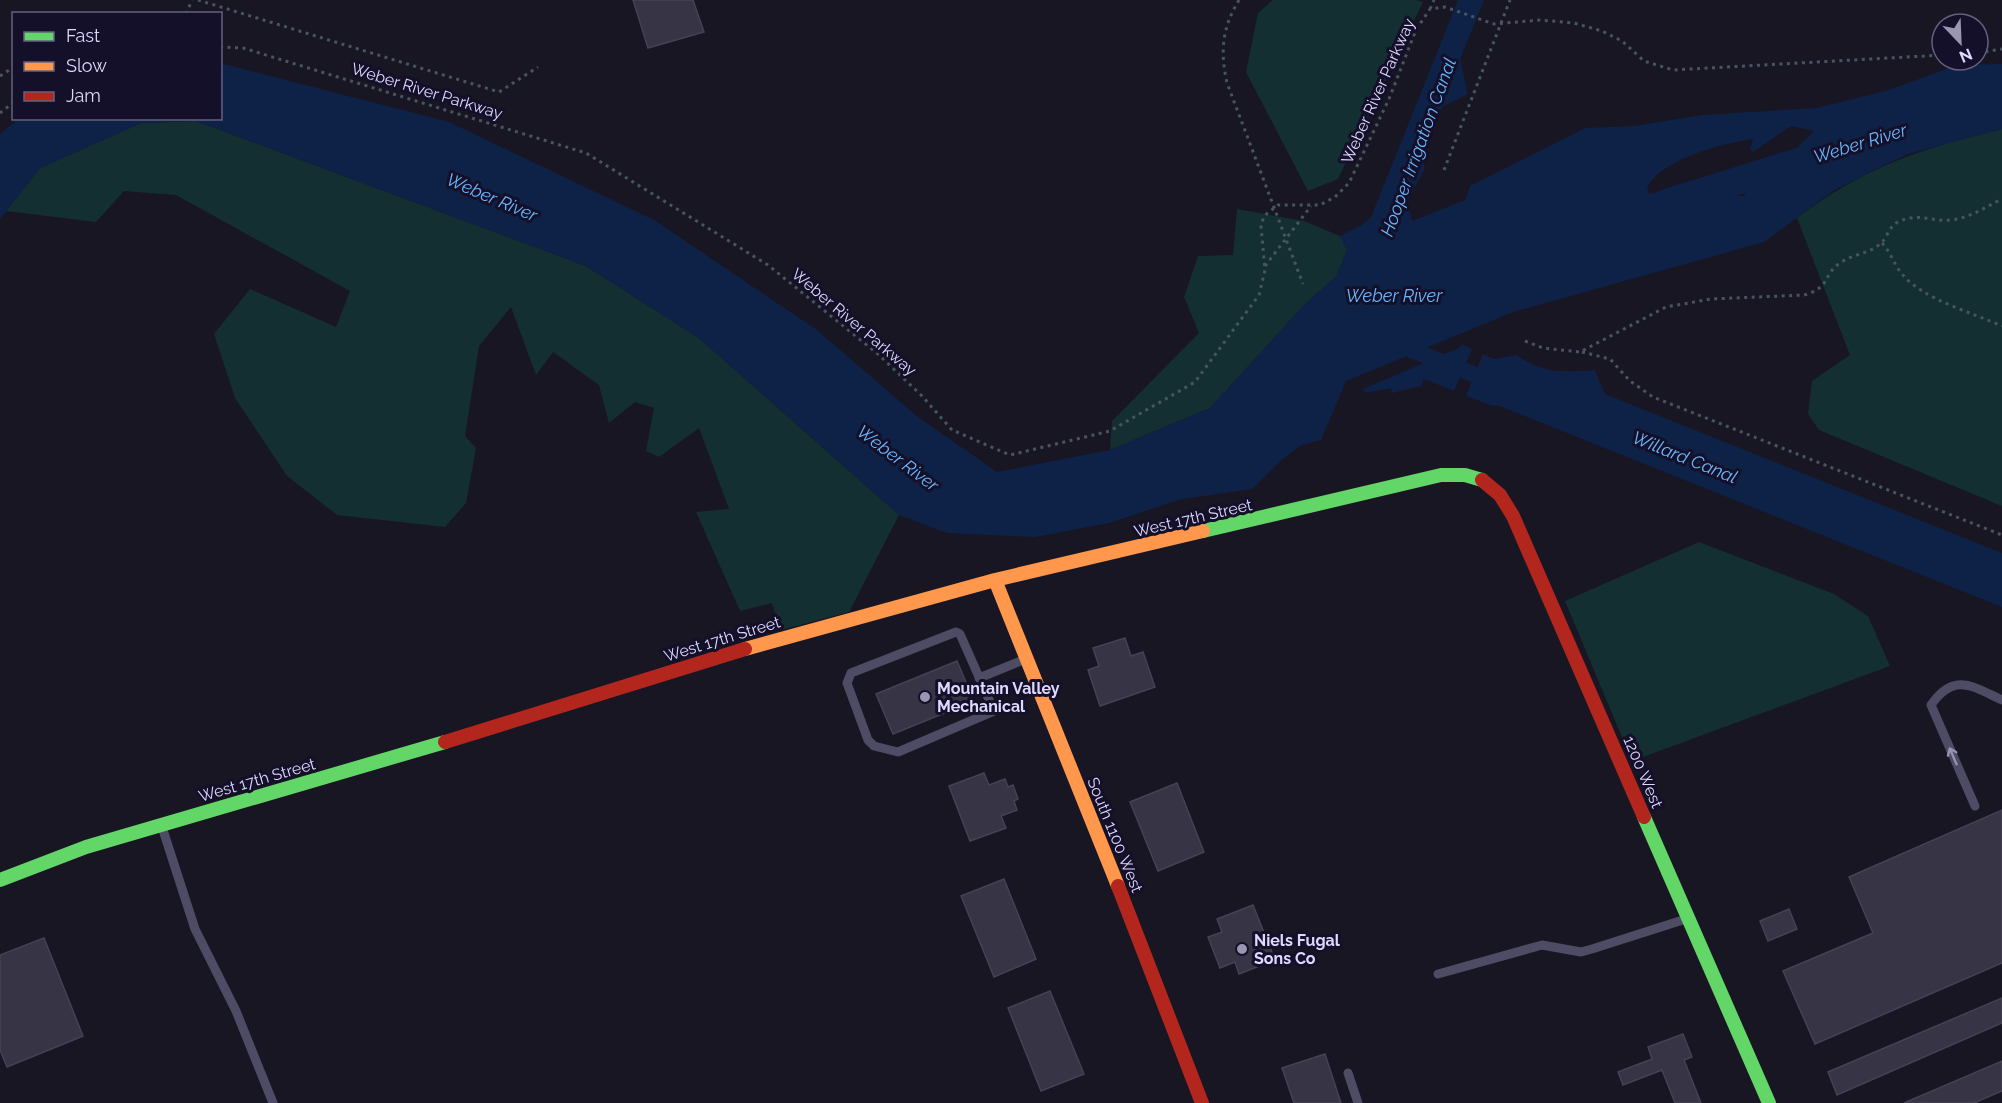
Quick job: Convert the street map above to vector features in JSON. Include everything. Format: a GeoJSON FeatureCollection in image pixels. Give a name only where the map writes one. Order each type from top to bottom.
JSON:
{"type":"FeatureCollection","features":[{"type":"Feature","properties":{"kind":"street","name":"West 17th Street"},"geometry":{"type":"LineString","coordinates":[[0,880],[86,846],[346,773],[798,633],[995,580],[1441,475],[1465,474]]}},
{"type":"Feature","properties":{"kind":"street","name":"1200 West"},"geometry":{"type":"LineString","coordinates":[[1465,474],[1492,486],[1507,502],[1769,1103]]}},
{"type":"Feature","properties":{"kind":"street","name":"South 1100 West"},"geometry":{"type":"LineString","coordinates":[[995,580],[1176,1030],[1202,1103]]}},
{"type":"Feature","properties":{"kind":"lane"},"geometry":{"type":"LineString","coordinates":[[956,632],[960,634],[979,678],[994,711],[898,752],[874,746],[868,740],[847,683],[851,673],[956,632]]}},
{"type":"Feature","properties":{"kind":"lane"},"geometry":{"type":"LineString","coordinates":[[979,678],[1025,659]]}},
{"type":"Feature","properties":{"kind":"lane"},"geometry":{"type":"LineString","coordinates":[[1975,806],[1931,705],[1949,687],[1965,683],[2002,699]]}},
{"type":"Feature","properties":{"kind":"lane"},"geometry":{"type":"LineString","coordinates":[[161,824],[195,929],[236,1011],[273,1103]]}},
{"type":"Feature","properties":{"kind":"lane"},"geometry":{"type":"LineString","coordinates":[[1438,974],[1542,945],[1581,952],[1592,950],[1688,918]]}},
{"type":"Feature","properties":{"kind":"lane"},"geometry":{"type":"LineString","coordinates":[[1348,1073],[1358,1103]]}},
{"type":"Feature","properties":{"kind":"path"},"geometry":{"type":"LineString","coordinates":[[198,0],[499,92],[537,67]]}},
{"type":"Feature","properties":{"kind":"path"},"geometry":{"type":"LineString","coordinates":[[1239,0],[1229,17],[1223,39],[1222,60],[1227,83],[1303,284]]}},
{"type":"Feature","properties":{"kind":"path"},"geometry":{"type":"LineString","coordinates":[[1430,9],[1434,0]]}},
{"type":"Feature","properties":{"kind":"path"},"geometry":{"type":"LineString","coordinates":[[1444,170],[1510,0]]}},
{"type":"Feature","properties":{"kind":"path","name":"Weber River Parkway"},"geometry":{"type":"LineString","coordinates":[[1311,207],[1335,197],[1354,174],[1389,99],[1416,30],[1430,9],[1445,7],[1488,22],[1501,24],[1540,20],[1574,23],[1602,31],[1622,41],[1644,61],[1673,70],[1930,56]]}},
{"type":"Feature","properties":{"kind":"path","name":"Weber River Parkway"},"geometry":{"type":"LineString","coordinates":[[222,47],[243,48],[586,153],[768,265],[879,355],[922,396],[952,430],[1010,455],[1110,431],[1195,382],[1256,301],[1265,266],[1261,226],[1264,216],[1274,207]]}},
{"type":"Feature","properties":{"kind":"path"},"geometry":{"type":"LineString","coordinates":[[0,113],[12,104]]}},
{"type":"Feature","properties":{"kind":"path"},"geometry":{"type":"LineString","coordinates":[[1580,352],[1666,307],[1712,299],[1804,295],[1819,291],[1838,263],[1882,242],[1895,223],[1911,216],[1927,216],[1940,221],[1954,220],[1973,214],[2002,199]]}},
{"type":"Feature","properties":{"kind":"path"},"geometry":{"type":"LineString","coordinates":[[1274,207],[1284,204],[1311,207]]}},
{"type":"Feature","properties":{"kind":"path"},"geometry":{"type":"LineString","coordinates":[[1265,266],[1311,207]]}},
{"type":"Feature","properties":{"kind":"path"},"geometry":{"type":"LineString","coordinates":[[1882,242],[1892,254],[1901,273],[1917,288],[2002,326]]}},
{"type":"Feature","properties":{"kind":"path"},"geometry":{"type":"LineString","coordinates":[[1525,341],[1544,348],[1580,352],[1610,359],[1630,381],[1653,397],[2002,535]]}},
{"type":"Feature","properties":{"kind":"green space"},"geometry":{"type":"Polygon","coordinates":[[[1273,0],[1416,0],[1423,2],[1338,179],[1308,191],[1246,72],[1258,13],[1273,0]]]}},
{"type":"Feature","properties":{"kind":"green space"},"geometry":{"type":"Polygon","coordinates":[[[196,121],[586,266],[699,338],[899,515],[849,612],[781,630],[772,603],[740,611],[696,512],[729,509],[699,428],[659,457],[646,451],[654,408],[635,402],[609,423],[599,385],[553,352],[536,375],[511,307],[479,346],[465,436],[476,448],[466,503],[445,527],[337,515],[287,476],[235,398],[214,334],[250,289],[336,327],[350,291],[176,195],[124,191],[96,222],[6,211],[40,168],[141,123],[196,121]]]}},
{"type":"Feature","properties":{"kind":"green space"},"geometry":{"type":"Polygon","coordinates":[[[2002,129],[2002,506],[1819,430],[1808,414],[1812,381],[1850,355],[1797,218],[1822,200],[1871,172],[1919,152],[2002,129]]]}},
{"type":"Feature","properties":{"kind":"green space"},"geometry":{"type":"Polygon","coordinates":[[[1237,209],[1304,221],[1340,236],[1347,250],[1336,277],[1305,304],[1210,408],[1110,450],[1112,421],[1199,333],[1184,297],[1198,256],[1233,255],[1237,209]]]}},
{"type":"Feature","properties":{"kind":"green space"},"geometry":{"type":"Polygon","coordinates":[[[1699,542],[1834,594],[1868,616],[1890,666],[1632,761],[1565,601],[1699,542]]]}},
{"type":"Feature","properties":{"kind":"water","name":"Weber River"},"geometry":{"type":"Polygon","coordinates":[[[1458,0],[1484,0],[1460,59],[1468,94],[1442,107],[1424,150],[1424,170],[1407,201],[1412,221],[1465,200],[1470,186],[1585,128],[1635,126],[1702,115],[1817,108],[1889,90],[1938,72],[1990,72],[1990,64],[2002,64],[2002,129],[1908,154],[1874,170],[1833,191],[1764,242],[1513,312],[1346,381],[1321,440],[1302,445],[1286,456],[1252,489],[1182,499],[1109,523],[1035,537],[947,533],[899,515],[699,338],[586,266],[196,121],[141,123],[40,168],[0,219],[0,134],[17,120],[222,120],[222,65],[449,122],[654,220],[817,330],[918,417],[997,472],[1110,450],[1210,408],[1305,304],[1336,277],[1347,250],[1340,236],[1362,225],[1371,217],[1458,0]],[[1791,126],[1753,152],[1750,150],[1753,139],[1694,154],[1666,168],[1647,188],[1649,194],[1670,189],[1696,189],[1717,196],[1744,196],[1752,180],[1771,173],[1814,131],[1791,126]]]}},
{"type":"Feature","properties":{"kind":"water"},"geometry":{"type":"Polygon","coordinates":[[[1462,344],[1472,349],[1454,391],[1424,379],[1421,386],[1392,393],[1391,388],[1365,393],[1363,389],[1459,348],[1462,344]]]}},
{"type":"Feature","properties":{"kind":"water"},"geometry":{"type":"Polygon","coordinates":[[[1483,354],[1494,359],[1517,355],[1545,369],[1595,370],[1605,394],[2002,553],[2002,607],[1497,405],[1493,406],[1466,396],[1483,354]]]}},
{"type":"Feature","properties":{"kind":"building"},"geometry":{"type":"Polygon","coordinates":[[[633,0],[693,0],[704,32],[648,48],[633,0]]]}},
{"type":"Feature","properties":{"kind":"building"},"geometry":{"type":"Polygon","coordinates":[[[1125,638],[1131,656],[1143,652],[1155,687],[1100,706],[1088,670],[1099,666],[1093,648],[1125,638]]]}},
{"type":"Feature","properties":{"kind":"building","name":"Mountain Valley Mechanical"},"geometry":{"type":"Polygon","coordinates":[[[957,661],[974,701],[893,734],[876,694],[957,661]]]}},
{"type":"Feature","properties":{"kind":"building"},"geometry":{"type":"Polygon","coordinates":[[[984,773],[989,785],[1005,779],[1008,787],[1013,785],[1018,799],[1014,801],[1017,810],[1001,816],[1006,828],[970,841],[949,786],[984,773]]]}},
{"type":"Feature","properties":{"kind":"building"},"geometry":{"type":"Polygon","coordinates":[[[1177,783],[1204,852],[1158,871],[1130,802],[1177,783]]]}},
{"type":"Feature","properties":{"kind":"building"},"geometry":{"type":"Polygon","coordinates":[[[2002,810],[2002,963],[1815,1044],[1783,971],[1873,933],[1849,877],[2002,810]]]}},
{"type":"Feature","properties":{"kind":"building"},"geometry":{"type":"Polygon","coordinates":[[[1004,879],[1036,959],[994,977],[961,896],[1004,879]]]}},
{"type":"Feature","properties":{"kind":"building","name":"Niels Fugal Sons Co"},"geometry":{"type":"Polygon","coordinates":[[[1253,905],[1275,960],[1239,974],[1235,962],[1220,968],[1208,937],[1222,932],[1217,919],[1253,905]]]}},
{"type":"Feature","properties":{"kind":"building"},"geometry":{"type":"Polygon","coordinates":[[[1789,909],[1797,929],[1768,941],[1760,921],[1789,909]]]}},
{"type":"Feature","properties":{"kind":"building"},"geometry":{"type":"Polygon","coordinates":[[[44,938],[83,1036],[7,1067],[0,1050],[0,955],[44,938]]]}},
{"type":"Feature","properties":{"kind":"building"},"geometry":{"type":"Polygon","coordinates":[[[1050,991],[1084,1074],[1041,1091],[1008,1008],[1050,991]]]}},
{"type":"Feature","properties":{"kind":"building"},"geometry":{"type":"Polygon","coordinates":[[[2002,998],[2002,1023],[1837,1095],[1828,1072],[2002,998]]]}},
{"type":"Feature","properties":{"kind":"building"},"geometry":{"type":"Polygon","coordinates":[[[1683,1034],[1692,1057],[1684,1060],[1701,1103],[1675,1103],[1662,1070],[1623,1085],[1618,1072],[1652,1059],[1648,1047],[1683,1034]]]}},
{"type":"Feature","properties":{"kind":"building"},"geometry":{"type":"Polygon","coordinates":[[[1325,1054],[1341,1103],[1294,1103],[1282,1068],[1325,1054]]]}},
{"type":"Feature","properties":{"kind":"building"},"geometry":{"type":"Polygon","coordinates":[[[2002,1061],[2002,1091],[1974,1103],[1904,1103],[2002,1061]]]}},
{"type":"Feature","properties":{"kind":"waterway","name":"Weber River"},"geometry":{"type":"LineString","coordinates":[[1666,203],[1811,158]]}},
{"type":"Feature","properties":{"kind":"waterway","name":"Willard Canal"},"geometry":{"type":"LineString","coordinates":[[1394,343],[1496,383]]}},
{"type":"Feature","properties":{"kind":"traffic: fast"},"geometry":{"type":"LineString","coordinates":[[1203,531],[1441,475],[1465,475],[1482,480]]}},
{"type":"Feature","properties":{"kind":"traffic: fast"},"geometry":{"type":"LineString","coordinates":[[0,880],[86,847],[445,742]]}},
{"type":"Feature","properties":{"kind":"traffic: fast"},"geometry":{"type":"LineString","coordinates":[[1644,817],[1769,1103]]}},
{"type":"Feature","properties":{"kind":"traffic: slow"},"geometry":{"type":"LineString","coordinates":[[745,649],[995,580],[1203,531]]}},
{"type":"Feature","properties":{"kind":"traffic: slow"},"geometry":{"type":"LineString","coordinates":[[995,580],[1118,886]]}},
{"type":"Feature","properties":{"kind":"traffic: jam"},"geometry":{"type":"LineString","coordinates":[[1482,480],[1500,495],[1513,516],[1644,817]]}},
{"type":"Feature","properties":{"kind":"traffic: jam"},"geometry":{"type":"LineString","coordinates":[[445,742],[745,649]]}},
{"type":"Feature","properties":{"kind":"traffic: jam"},"geometry":{"type":"LineString","coordinates":[[1118,886],[1202,1103]]}},
{"type":"Feature","properties":{"kind":"place","name":"Mountain Valley Mechanical"},"geometry":{"type":"Point","coordinates":[925,697]}},
{"type":"Feature","properties":{"kind":"place","name":"Niels Fugal Sons Co"},"geometry":{"type":"Point","coordinates":[1242,949]}},
{"type":"Feature","properties":{"kind":"water label","name":"Hooper Irrigation Canal"},"geometry":{"type":"Point","coordinates":[1418,147]}}]}
